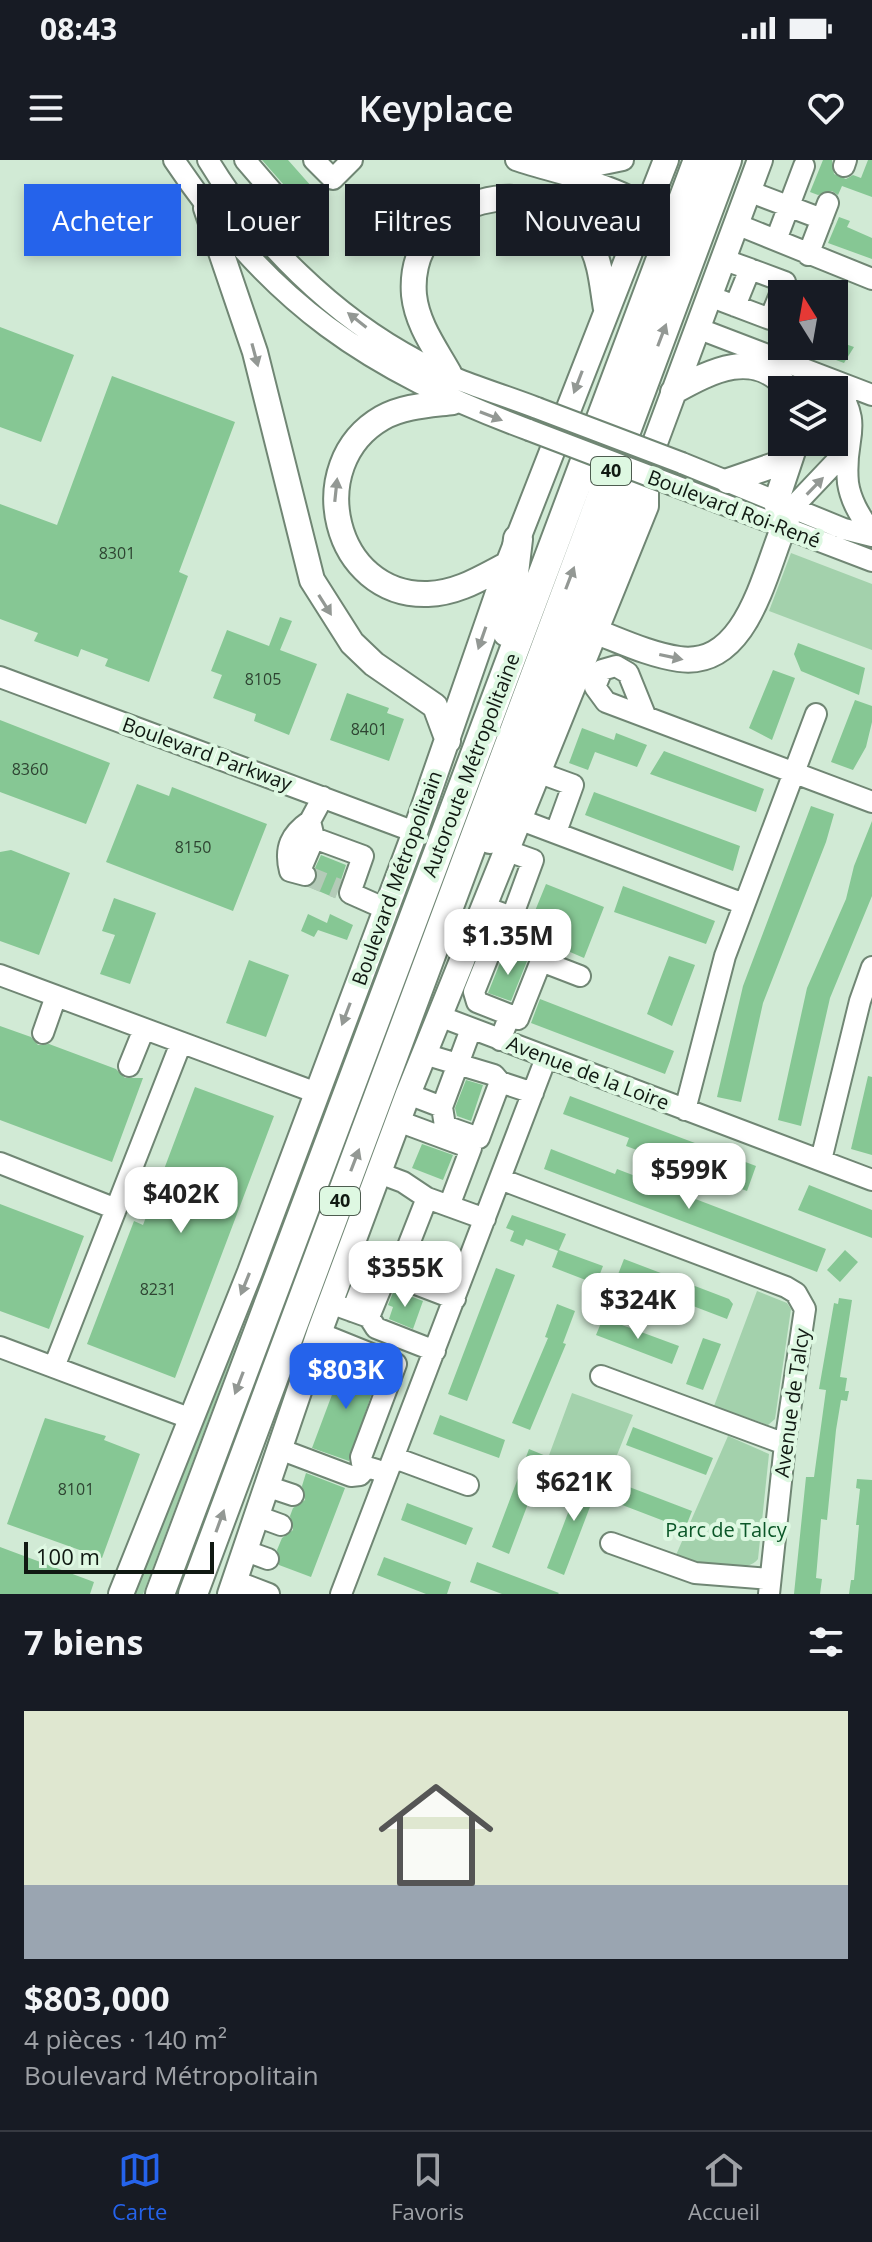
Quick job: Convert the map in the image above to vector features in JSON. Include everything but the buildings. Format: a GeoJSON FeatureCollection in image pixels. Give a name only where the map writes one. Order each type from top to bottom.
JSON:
{"type":"FeatureCollection","features":[{"type":"Feature","properties":{"kind":"highway","name":"Autoroute Métropolitaine"},"geometry":{"type":"LineString","coordinates":[[160,1594],[698,160]]}},
{"type":"Feature","properties":{"kind":"highway","name":"Autoroute Métropolitaine"},"geometry":{"type":"LineString","coordinates":[[193,1594],[727,160]]}},
{"type":"Feature","properties":{"kind":"highway"},"geometry":{"type":"LineString","coordinates":[[431,958],[514,789],[624,508],[646,467]]}},
{"type":"Feature","properties":{"kind":"highway"},"geometry":{"type":"LineString","coordinates":[[494,704],[514,596],[513,552]]}},
{"type":"Feature","properties":{"kind":"main road","name":"Boulevard Métropolitain"},"geometry":{"type":"LineString","coordinates":[[657,184],[666,160]]}},
{"type":"Feature","properties":{"kind":"main road"},"geometry":{"type":"LineString","coordinates":[[233,1587],[257,1555],[270,1521],[269,1487],[319,1333],[351,1310],[367,1268],[379,1173],[439,1016],[465,982],[479,948],[484,907],[646,506],[646,467],[760,160]]}},
{"type":"Feature","properties":{"kind":"main road"},"geometry":{"type":"LineString","coordinates":[[449,373],[419,317],[415,274],[431,234],[448,218],[473,203],[502,196],[524,197],[563,213],[580,229],[595,253],[606,309]]}},
{"type":"Feature","properties":{"kind":"main road"},"geometry":{"type":"LineString","coordinates":[[222,256],[255,352],[312,580],[352,643],[374,664],[435,706],[448,741]]}},
{"type":"Feature","properties":{"kind":"main road","name":"Boulevard Métropolitain"},"geometry":{"type":"LineString","coordinates":[[121,1594],[250,1272],[415,832],[513,552],[606,309],[629,256]]}},
{"type":"Feature","properties":{"kind":"main road"},"geometry":{"type":"LineString","coordinates":[[673,392],[718,369],[739,365],[769,372],[773,376]]}},
{"type":"Feature","properties":{"kind":"main road"},"geometry":{"type":"LineString","coordinates":[[453,402],[392,413],[355,441],[337,480],[334,500],[338,527],[351,555],[365,571],[381,582],[406,592],[449,592],[513,552]]}},
{"type":"Feature","properties":{"kind":"main road"},"geometry":{"type":"LineString","coordinates":[[728,481],[782,456]]}},
{"type":"Feature","properties":{"kind":"main road"},"geometry":{"type":"LineString","coordinates":[[597,632],[678,659],[697,659],[717,651],[742,629],[783,513],[792,456]]}},
{"type":"Feature","properties":{"kind":"street","name":"Boulevard Roi-René"},"geometry":{"type":"LineString","coordinates":[[174,160],[197,194]]}},
{"type":"Feature","properties":{"kind":"street","name":"Boulevard Roi-René"},"geometry":{"type":"LineString","coordinates":[[208,160],[260,231],[303,275],[396,348],[421,363],[728,481],[872,561]]}},
{"type":"Feature","properties":{"kind":"street"},"geometry":{"type":"LineString","coordinates":[[245,160],[266,184]]}},
{"type":"Feature","properties":{"kind":"street"},"geometry":{"type":"LineString","coordinates":[[314,160],[333,179],[352,160]]}},
{"type":"Feature","properties":{"kind":"street"},"geometry":{"type":"LineString","coordinates":[[516,160],[592,184]]}},
{"type":"Feature","properties":{"kind":"street"},"geometry":{"type":"LineString","coordinates":[[558,160],[594,166],[623,160]]}},
{"type":"Feature","properties":{"kind":"street"},"geometry":{"type":"LineString","coordinates":[[776,240],[790,206],[799,162]]}},
{"type":"Feature","properties":{"kind":"street"},"geometry":{"type":"LineString","coordinates":[[748,191],[790,206],[825,211],[808,255]]}},
{"type":"Feature","properties":{"kind":"street"},"geometry":{"type":"LineString","coordinates":[[736,224],[872,279]]}},
{"type":"Feature","properties":{"kind":"street","name":"Boulevard Roi-René"},"geometry":{"type":"LineString","coordinates":[[247,256],[319,324],[375,361],[453,402],[673,485],[872,535]]}},
{"type":"Feature","properties":{"kind":"street"},"geometry":{"type":"LineString","coordinates":[[709,296],[770,319],[786,285],[722,259]]}},
{"type":"Feature","properties":{"kind":"street"},"geometry":{"type":"LineString","coordinates":[[735,306],[750,269]]}},
{"type":"Feature","properties":{"kind":"street"},"geometry":{"type":"LineString","coordinates":[[697,328],[822,376]]}},
{"type":"Feature","properties":{"kind":"street"},"geometry":{"type":"LineString","coordinates":[[848,386],[872,395]]}},
{"type":"Feature","properties":{"kind":"street"},"geometry":{"type":"LineString","coordinates":[[848,408],[853,418],[848,449],[850,494],[872,535]]}},
{"type":"Feature","properties":{"kind":"street"},"geometry":{"type":"LineString","coordinates":[[783,513],[841,456]]}},
{"type":"Feature","properties":{"kind":"street","name":"Boulevard Parkway"},"geometry":{"type":"LineString","coordinates":[[0,677],[415,832]]}},
{"type":"Feature","properties":{"kind":"street"},"geometry":{"type":"LineString","coordinates":[[685,1110],[711,1004],[744,904],[816,714]]}},
{"type":"Feature","properties":{"kind":"street"},"geometry":{"type":"LineString","coordinates":[[645,715],[872,802]]}},
{"type":"Feature","properties":{"kind":"street"},"geometry":{"type":"LineString","coordinates":[[540,773],[573,785],[556,832]]}},
{"type":"Feature","properties":{"kind":"street"},"geometry":{"type":"LineString","coordinates":[[302,874],[323,797]]}},
{"type":"Feature","properties":{"kind":"street"},"geometry":{"type":"LineString","coordinates":[[521,820],[744,904]]}},
{"type":"Feature","properties":{"kind":"street"},"geometry":{"type":"LineString","coordinates":[[312,829],[363,856],[344,891],[386,909]]}},
{"type":"Feature","properties":{"kind":"street"},"geometry":{"type":"LineString","coordinates":[[465,982],[477,1002],[518,1019],[541,961],[539,952],[496,936],[479,948]]}},
{"type":"Feature","properties":{"kind":"street"},"geometry":{"type":"LineString","coordinates":[[541,961],[580,976]]}},
{"type":"Feature","properties":{"kind":"street"},"geometry":{"type":"LineString","coordinates":[[821,1160],[850,1037],[872,967]]}},
{"type":"Feature","properties":{"kind":"street"},"geometry":{"type":"LineString","coordinates":[[0,975],[317,1093]]}},
{"type":"Feature","properties":{"kind":"street"},"geometry":{"type":"LineString","coordinates":[[43,1033],[56,996]]}},
{"type":"Feature","properties":{"kind":"street"},"geometry":{"type":"LineString","coordinates":[[471,1029],[442,1107],[445,1126],[479,1138],[497,1078],[510,1015]]}},
{"type":"Feature","properties":{"kind":"street","name":"Avenue de la Loire"},"geometry":{"type":"LineString","coordinates":[[439,1016],[872,1180]]}},
{"type":"Feature","properties":{"kind":"street"},"geometry":{"type":"LineString","coordinates":[[129,1066],[144,1029]]}},
{"type":"Feature","properties":{"kind":"street"},"geometry":{"type":"LineString","coordinates":[[54,1367],[181,1043]]}},
{"type":"Feature","properties":{"kind":"street"},"geometry":{"type":"LineString","coordinates":[[424,1054],[459,1062],[533,1093]]}},
{"type":"Feature","properties":{"kind":"street"},"geometry":{"type":"LineString","coordinates":[[348,1592],[392,1466],[546,1058]]}},
{"type":"Feature","properties":{"kind":"street"},"geometry":{"type":"LineString","coordinates":[[408,1094],[442,1107]]}},
{"type":"Feature","properties":{"kind":"street"},"geometry":{"type":"LineString","coordinates":[[398,1121],[471,1148],[449,1206]]}},
{"type":"Feature","properties":{"kind":"street"},"geometry":{"type":"LineString","coordinates":[[0,1163],[116,1209]]}},
{"type":"Feature","properties":{"kind":"street"},"geometry":{"type":"LineString","coordinates":[[379,1173],[403,1182],[427,1198],[485,1219]]}},
{"type":"Feature","properties":{"kind":"street","name":"Avenue de Talcy"},"geometry":{"type":"LineString","coordinates":[[500,1179],[796,1293],[805,1309],[785,1444],[770,1586]]}},
{"type":"Feature","properties":{"kind":"street"},"geometry":{"type":"LineString","coordinates":[[403,1259],[427,1198]]}},
{"type":"Feature","properties":{"kind":"street"},"geometry":{"type":"LineString","coordinates":[[435,1351],[376,1328],[351,1310],[367,1268],[455,1299]]}},
{"type":"Feature","properties":{"kind":"street"},"geometry":{"type":"LineString","coordinates":[[319,1333],[396,1364],[361,1457],[367,1467]]}},
{"type":"Feature","properties":{"kind":"street"},"geometry":{"type":"LineString","coordinates":[[0,1347],[189,1418]]}},
{"type":"Feature","properties":{"kind":"street"},"geometry":{"type":"LineString","coordinates":[[601,1376],[785,1444]]}},
{"type":"Feature","properties":{"kind":"street"},"geometry":{"type":"LineString","coordinates":[[280,1456],[328,1461],[354,1477],[367,1467],[392,1466],[468,1485]]}},
{"type":"Feature","properties":{"kind":"street"},"geometry":{"type":"LineString","coordinates":[[280,1456],[302,1470]]}},
{"type":"Feature","properties":{"kind":"street"},"geometry":{"type":"LineString","coordinates":[[269,1487],[293,1495]]}},
{"type":"Feature","properties":{"kind":"street"},"geometry":{"type":"LineString","coordinates":[[611,1543],[695,1573],[770,1586]]}},
{"type":"Feature","properties":{"kind":"street"},"geometry":{"type":"LineString","coordinates":[[233,1587],[269,1594]]}},
{"type":"Feature","properties":{"kind":"green space"},"geometry":{"type":"Polygon","coordinates":[[[791,553],[872,584],[872,650],[769,611],[791,553]]]}},
{"type":"Feature","properties":{"kind":"green space"},"geometry":{"type":"Polygon","coordinates":[[[757,1291],[787,1303],[791,1309],[775,1419],[768,1425],[714,1406],[757,1291]]]}},
{"type":"Feature","properties":{"kind":"green space"},"geometry":{"type":"Polygon","coordinates":[[[237,1331],[241,1333],[143,1594],[132,1594],[237,1331]]]}},
{"type":"Feature","properties":{"kind":"green space"},"geometry":{"type":"Polygon","coordinates":[[[572,1393],[633,1415],[607,1480],[548,1458],[572,1393]]]}},
{"type":"Feature","properties":{"kind":"green space","name":"Parc de Talcy"},"geometry":{"type":"Polygon","coordinates":[[[728,1436],[769,1454],[758,1559],[743,1567],[719,1568],[684,1560],[676,1555],[728,1436]]]}},
{"type":"Feature","properties":{"kind":"tunnel"},"geometry":{"type":"LineString","coordinates":[[305,875],[339,889]]}}]}
